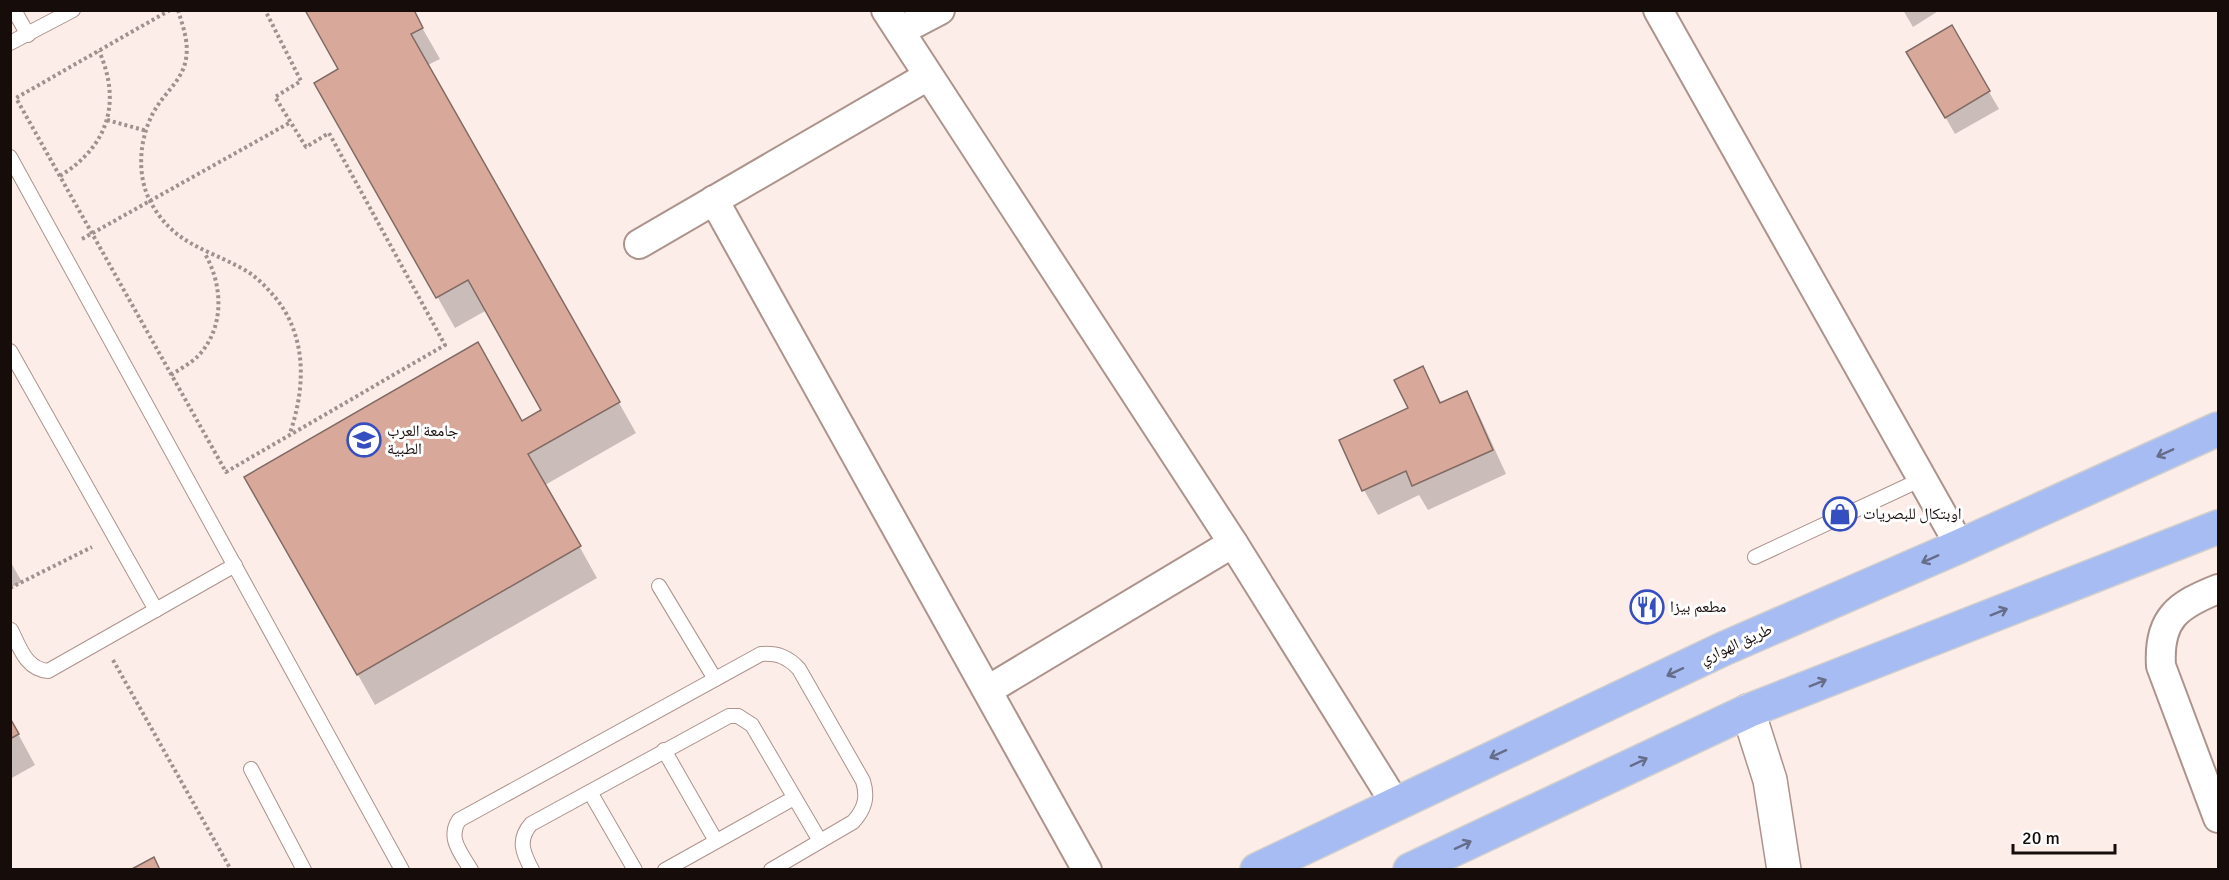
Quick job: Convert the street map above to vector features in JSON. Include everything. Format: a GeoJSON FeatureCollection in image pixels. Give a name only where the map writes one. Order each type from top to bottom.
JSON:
{"type":"FeatureCollection","features":[{"type":"Feature","properties":{"kind":"highway","name":"طريق الهواري"},"geometry":{"type":"LineString","coordinates":[[1257,870],[1723,649],[1960,546],[2218,429]]}},
{"type":"Feature","properties":{"kind":"highway"},"geometry":{"type":"LineString","coordinates":[[1410,870],[1748,711],[2218,527]]}},
{"type":"Feature","properties":{"kind":"main road"},"geometry":{"type":"LineString","coordinates":[[1748,711],[1770,780],[1784,870]]}},
{"type":"Feature","properties":{"kind":"street"},"geometry":{"type":"LineString","coordinates":[[940,10],[893,21],[1233,543],[1395,803]]}},
{"type":"Feature","properties":{"kind":"street"},"geometry":{"type":"LineString","coordinates":[[1658,10],[1960,546]]}},
{"type":"Feature","properties":{"kind":"street"},"geometry":{"type":"LineString","coordinates":[[639,244],[928,76]]}},
{"type":"Feature","properties":{"kind":"street"},"geometry":{"type":"LineString","coordinates":[[714,200],[1087,870]]}},
{"type":"Feature","properties":{"kind":"street"},"geometry":{"type":"LineString","coordinates":[[988,690],[1233,543]]}},
{"type":"Feature","properties":{"kind":"street"},"geometry":{"type":"LineString","coordinates":[[2218,589],[2188,601],[2179,609],[2165,629],[2160,653],[2162,666],[2218,818]]}},
{"type":"Feature","properties":{"kind":"lane"},"geometry":{"type":"LineString","coordinates":[[14,10],[27,34]]}},
{"type":"Feature","properties":{"kind":"lane"},"geometry":{"type":"LineString","coordinates":[[10,44],[73,10]]}},
{"type":"Feature","properties":{"kind":"lane"},"geometry":{"type":"LineString","coordinates":[[10,157],[402,870]]}},
{"type":"Feature","properties":{"kind":"lane"},"geometry":{"type":"LineString","coordinates":[[10,351],[156,610]]}},
{"type":"Feature","properties":{"kind":"lane"},"geometry":{"type":"LineString","coordinates":[[1755,557],[1922,479]]}},
{"type":"Feature","properties":{"kind":"lane"},"geometry":{"type":"LineString","coordinates":[[11,630],[26,660],[39,670],[48,671],[235,566]]}},
{"type":"Feature","properties":{"kind":"lane"},"geometry":{"type":"LineString","coordinates":[[659,586],[715,679]]}},
{"type":"Feature","properties":{"kind":"lane"},"geometry":{"type":"LineString","coordinates":[[471,870],[454,838],[453,832],[459,820],[761,654],[782,655],[799,669],[863,780],[867,791],[861,813],[853,822],[771,870]]}},
{"type":"Feature","properties":{"kind":"lane"},"geometry":{"type":"LineString","coordinates":[[532,870],[522,847],[525,831],[531,824],[721,718],[729,716],[738,716],[752,725],[820,841]]}},
{"type":"Feature","properties":{"kind":"lane"},"geometry":{"type":"LineString","coordinates":[[664,750],[716,841]]}},
{"type":"Feature","properties":{"kind":"lane"},"geometry":{"type":"LineString","coordinates":[[251,769],[304,870]]}},
{"type":"Feature","properties":{"kind":"lane"},"geometry":{"type":"LineString","coordinates":[[590,792],[635,870]]}},
{"type":"Feature","properties":{"kind":"lane"},"geometry":{"type":"LineString","coordinates":[[665,870],[794,798]]}},
{"type":"Feature","properties":{"kind":"path"},"geometry":{"type":"LineString","coordinates":[[170,10],[16,98],[226,472],[445,345],[329,133],[306,147],[275,97],[301,81],[265,10]]}},
{"type":"Feature","properties":{"kind":"path"},"geometry":{"type":"LineString","coordinates":[[178,10],[186,36],[186,61],[176,83],[157,106],[143,141],[141,164],[145,187],[151,201],[168,226],[184,240],[204,252],[246,269],[265,285],[279,302],[298,341],[301,375],[297,413],[290,435]]}},
{"type":"Feature","properties":{"kind":"path"},"geometry":{"type":"LineString","coordinates":[[60,176],[89,154],[100,139],[107,120],[110,86],[106,67],[99,51]]}},
{"type":"Feature","properties":{"kind":"path"},"geometry":{"type":"LineString","coordinates":[[107,120],[147,131]]}},
{"type":"Feature","properties":{"kind":"path"},"geometry":{"type":"LineString","coordinates":[[62,251],[291,122]]}},
{"type":"Feature","properties":{"kind":"path"},"geometry":{"type":"LineString","coordinates":[[171,375],[197,357],[208,344],[219,312],[216,278],[204,252]]}},
{"type":"Feature","properties":{"kind":"path"},"geometry":{"type":"LineString","coordinates":[[10,588],[114,536]]}},
{"type":"Feature","properties":{"kind":"path"},"geometry":{"type":"LineString","coordinates":[[103,641],[231,870]]}},
{"type":"Feature","properties":{"kind":"building"},"geometry":{"type":"Polygon","coordinates":[[[305,10],[414,10],[423,28],[411,34],[620,402],[528,454],[581,546],[357,675],[244,477],[478,342],[522,421],[541,410],[468,280],[436,298],[314,83],[338,69],[305,10]]]}},
{"type":"Feature","properties":{"kind":"building"},"geometry":{"type":"Polygon","coordinates":[[[1952,25],[1990,91],[1945,118],[1906,52],[1952,25]]]}},
{"type":"Feature","properties":{"kind":"building"},"geometry":{"type":"Polygon","coordinates":[[[1423,366],[1440,403],[1467,391],[1493,450],[1412,486],[1406,471],[1362,491],[1339,440],[1408,408],[1394,380],[1423,366]]]}},
{"type":"Feature","properties":{"kind":"building"},"geometry":{"type":"Polygon","coordinates":[[[10,718],[19,734],[10,739],[10,718]]]}},
{"type":"Feature","properties":{"kind":"building"},"geometry":{"type":"Polygon","coordinates":[[[154,857],[160,870],[130,870],[154,857]]]}},
{"type":"Feature","properties":{"kind":"place","name":"جامعة العرب الطبية"},"geometry":{"type":"Point","coordinates":[364,440]}},
{"type":"Feature","properties":{"kind":"place","name":"اوبتكال للبصريات"},"geometry":{"type":"Point","coordinates":[1840,514]}},
{"type":"Feature","properties":{"kind":"place","name":"مطعم بيزا"},"geometry":{"type":"Point","coordinates":[1647,607]}}]}
